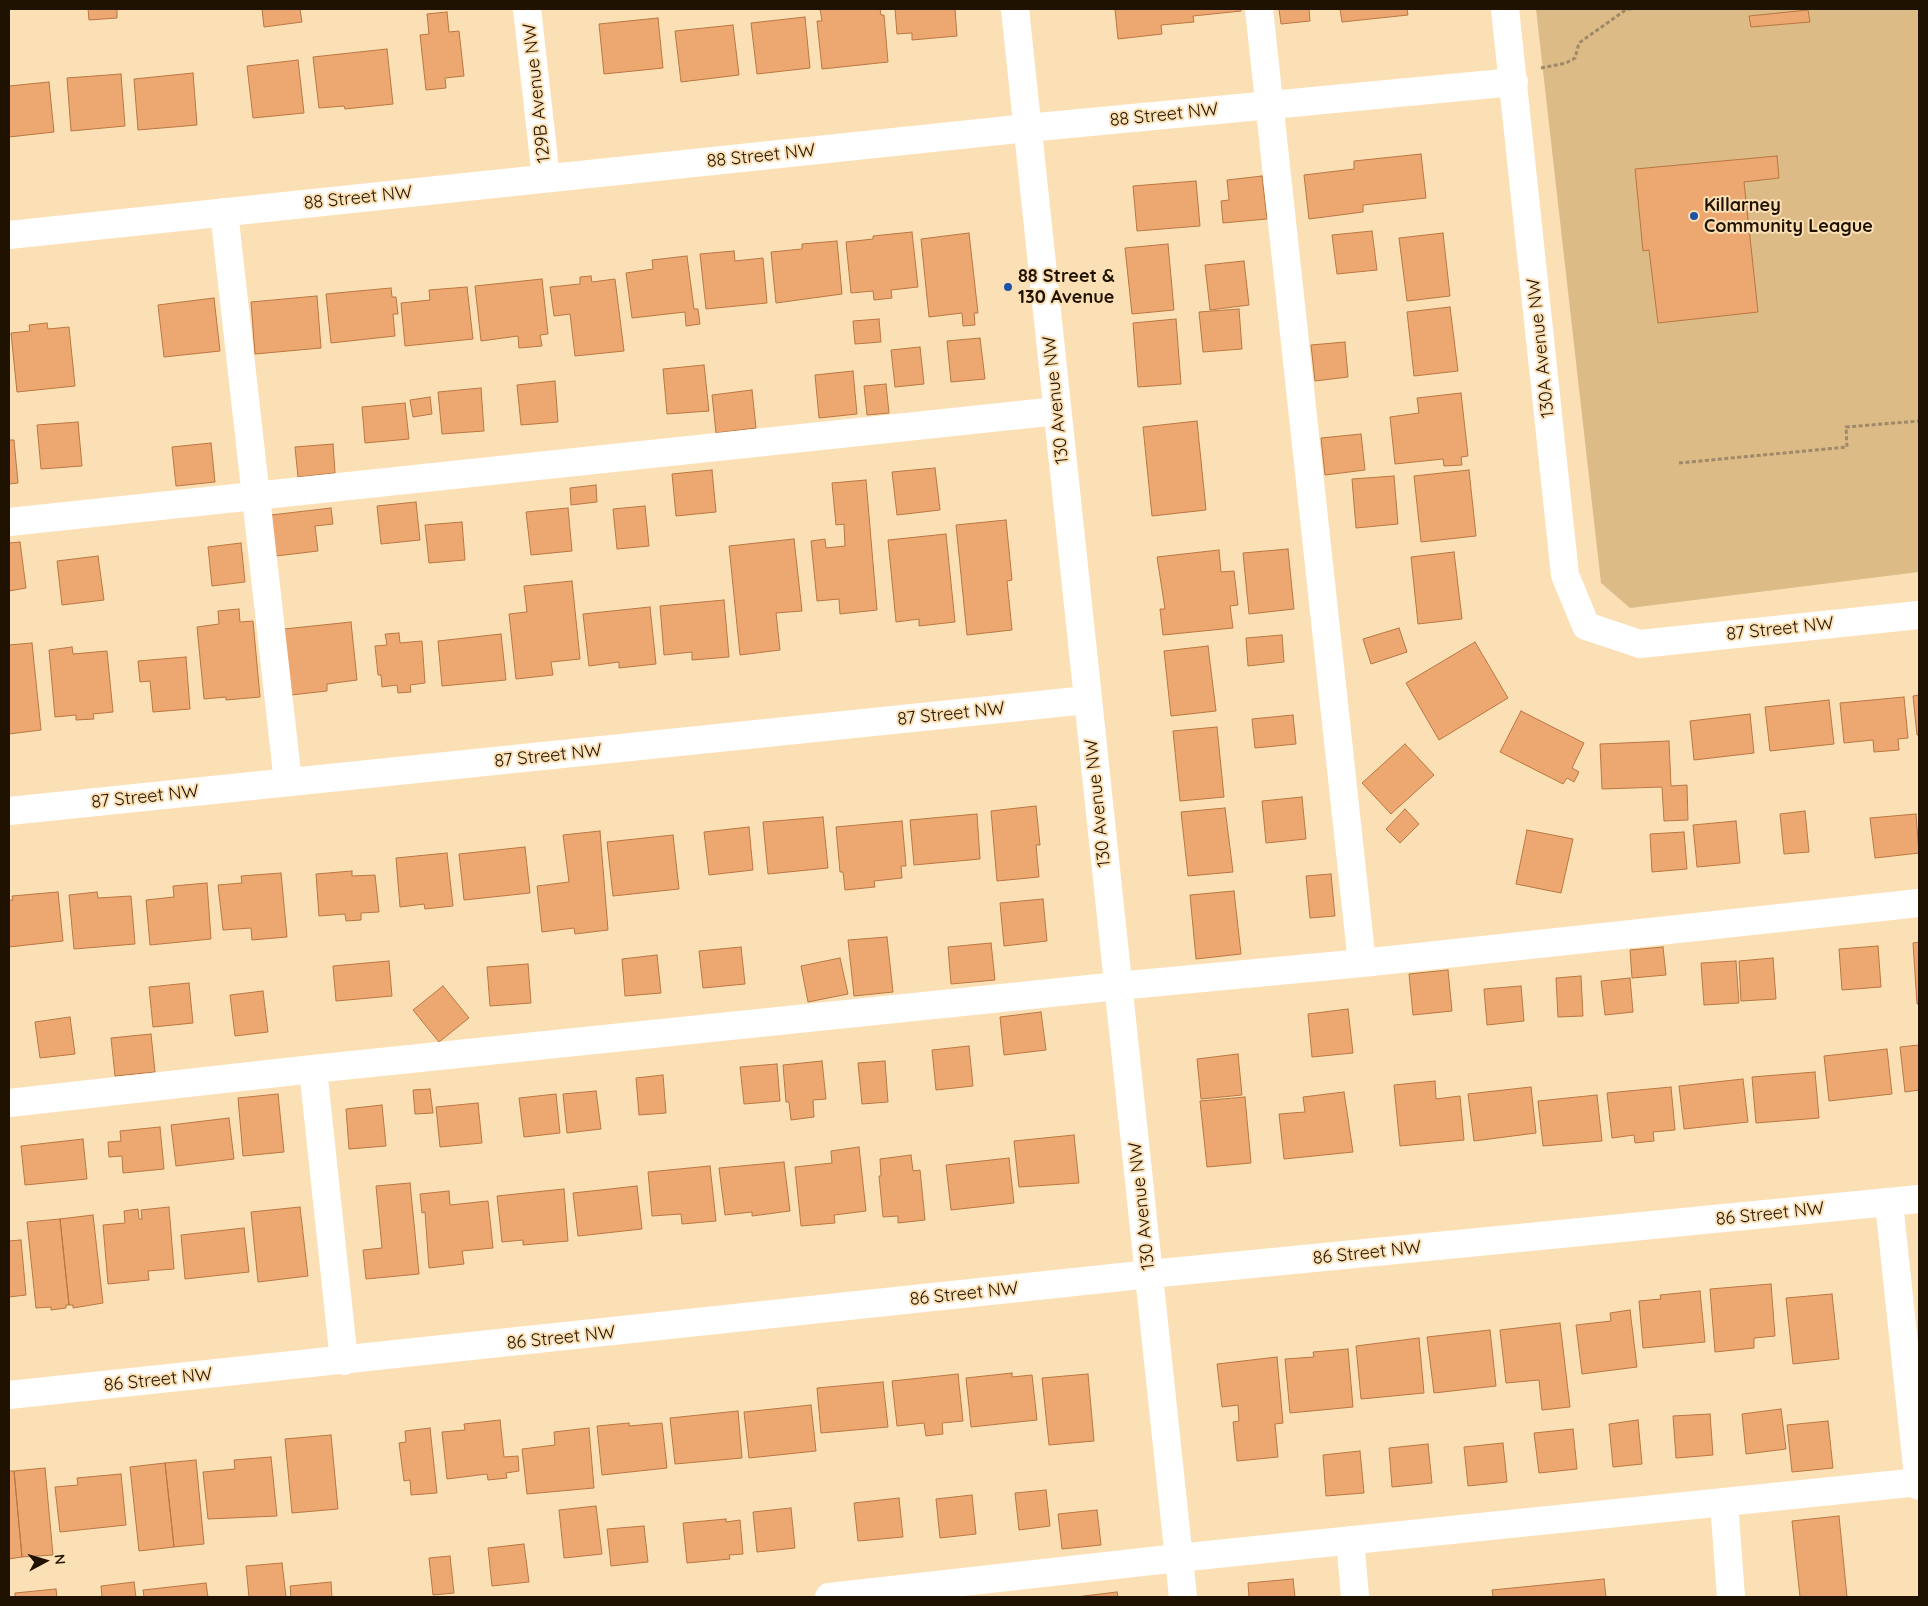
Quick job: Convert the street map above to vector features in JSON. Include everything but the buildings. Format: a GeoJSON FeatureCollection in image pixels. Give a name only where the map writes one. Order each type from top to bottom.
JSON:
{"type":"FeatureCollection","features":[{"type":"Feature","properties":{"kind":"street","name":"129B Avenue NW"},"geometry":{"type":"LineString","coordinates":[[527,9],[546,178]]}},
{"type":"Feature","properties":{"kind":"street","name":"130 Avenue NW"},"geometry":{"type":"LineString","coordinates":[[1014,9],[1183,1597]]}},
{"type":"Feature","properties":{"kind":"street"},"geometry":{"type":"LineString","coordinates":[[1259,9],[1362,963]]}},
{"type":"Feature","properties":{"kind":"street","name":"130A Avenue NW"},"geometry":{"type":"LineString","coordinates":[[1505,9],[1565,575],[1586,626],[1640,644]]}},
{"type":"Feature","properties":{"kind":"street","name":"88 Street NW"},"geometry":{"type":"LineString","coordinates":[[9,235],[1027,128],[1514,82]]}},
{"type":"Feature","properties":{"kind":"street"},"geometry":{"type":"LineString","coordinates":[[224,212],[288,782]]}},
{"type":"Feature","properties":{"kind":"street"},"geometry":{"type":"LineString","coordinates":[[9,522],[1057,412]]}},
{"type":"Feature","properties":{"kind":"street","name":"87 Street NW"},"geometry":{"type":"LineString","coordinates":[[1640,644],[1919,615]]}},
{"type":"Feature","properties":{"kind":"street","name":"87 Street NW"},"geometry":{"type":"LineString","coordinates":[[9,811],[1087,700]]}},
{"type":"Feature","properties":{"kind":"street"},"geometry":{"type":"LineString","coordinates":[[9,1103],[312,1069],[1118,986],[1362,963],[1919,903]]}},
{"type":"Feature","properties":{"kind":"street"},"geometry":{"type":"LineString","coordinates":[[312,1069],[344,1361]]}},
{"type":"Feature","properties":{"kind":"street","name":"86 Street NW"},"geometry":{"type":"LineString","coordinates":[[9,1395],[344,1361],[1150,1274],[1919,1199]]}},
{"type":"Feature","properties":{"kind":"street"},"geometry":{"type":"LineString","coordinates":[[828,1597],[1350,1540],[1919,1484],[1889,1202]]}},
{"type":"Feature","properties":{"kind":"street"},"geometry":{"type":"LineString","coordinates":[[1724,1502],[1732,1597]]}},
{"type":"Feature","properties":{"kind":"street"},"geometry":{"type":"LineString","coordinates":[[1350,1540],[1355,1597]]}},
{"type":"Feature","properties":{"kind":"path"},"geometry":{"type":"LineString","coordinates":[[1514,82],[1538,68],[1566,63],[1574,58],[1579,43],[1627,9],[1633,9]]}},
{"type":"Feature","properties":{"kind":"path"},"geometry":{"type":"LineString","coordinates":[[1679,462],[1847,447],[1846,427],[1919,421]]}},
{"type":"Feature","properties":{"kind":"shaded area"},"geometry":{"type":"Polygon","coordinates":[[[1536,9],[1919,9],[1919,572],[1630,608],[1601,583],[1536,9]]]}},
{"type":"Feature","properties":{"kind":"place","name":"Killarney Community League"},"geometry":{"type":"Point","coordinates":[1694,216]}},
{"type":"Feature","properties":{"kind":"place","name":"88 Street & 130 Avenue"},"geometry":{"type":"Point","coordinates":[1008,287]}}]}
